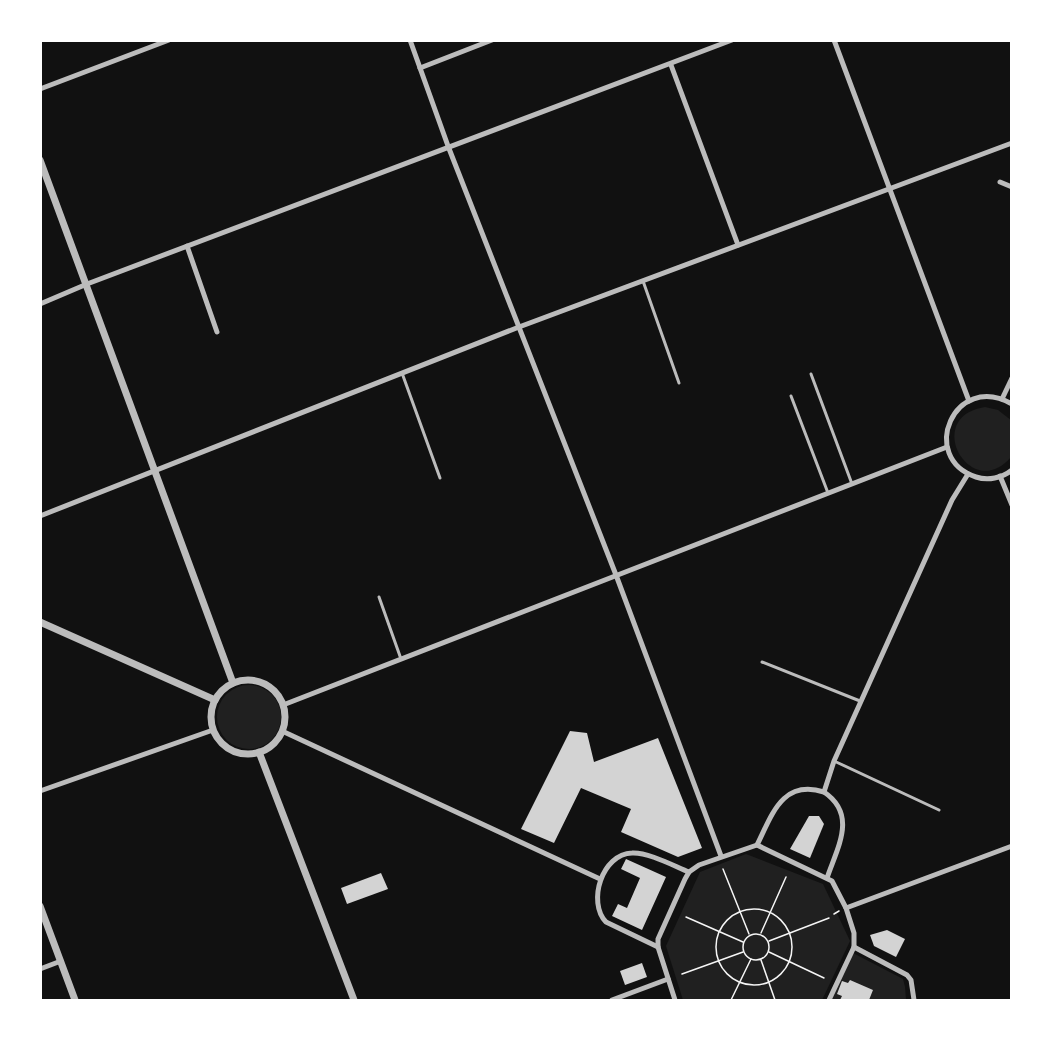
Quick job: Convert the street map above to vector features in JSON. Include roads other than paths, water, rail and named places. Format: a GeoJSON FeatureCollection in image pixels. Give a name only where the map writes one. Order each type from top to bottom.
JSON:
{"type":"FeatureCollection","features":[{"type":"Feature","properties":{"kind":"street"},"geometry":{"type":"LineString","coordinates":[[40,89],[169,40]]}},
{"type":"Feature","properties":{"kind":"street"},"geometry":{"type":"LineString","coordinates":[[410,40],[448,146],[616,575],[721,856]]}},
{"type":"Feature","properties":{"kind":"street"},"geometry":{"type":"LineString","coordinates":[[420,68],[492,40]]}},
{"type":"Feature","properties":{"kind":"street"},"geometry":{"type":"LineString","coordinates":[[40,304],[448,146],[671,65],[732,40]]}},
{"type":"Feature","properties":{"kind":"street"},"geometry":{"type":"LineString","coordinates":[[834,40],[969,401]]}},
{"type":"Feature","properties":{"kind":"street"},"geometry":{"type":"LineString","coordinates":[[671,65],[738,245]]}},
{"type":"Feature","properties":{"kind":"street"},"geometry":{"type":"LineString","coordinates":[[40,516],[519,327],[1011,143]]}},
{"type":"Feature","properties":{"kind":"street"},"geometry":{"type":"LineString","coordinates":[[40,160],[233,683]]}},
{"type":"Feature","properties":{"kind":"street"},"geometry":{"type":"LineString","coordinates":[[1000,182],[1011,187]]}},
{"type":"Feature","properties":{"kind":"street"},"geometry":{"type":"LineString","coordinates":[[187,246],[217,332]]}},
{"type":"Feature","properties":{"kind":"street"},"geometry":{"type":"LineString","coordinates":[[1002,399],[1011,378]]}},
{"type":"Feature","properties":{"kind":"street"},"geometry":{"type":"LineString","coordinates":[[1011,404],[989,396],[976,397],[954,412],[948,424],[946,438],[952,460],[968,474],[981,478],[1000,476],[1011,470]]}},
{"type":"Feature","properties":{"kind":"street"},"geometry":{"type":"LineString","coordinates":[[283,705],[947,447]]}},
{"type":"Feature","properties":{"kind":"street"},"geometry":{"type":"LineString","coordinates":[[824,792],[834,761],[952,500],[968,474]]}},
{"type":"Feature","properties":{"kind":"street"},"geometry":{"type":"LineString","coordinates":[[1000,476],[1011,505]]}},
{"type":"Feature","properties":{"kind":"street"},"geometry":{"type":"LineString","coordinates":[[40,622],[215,700]]}},
{"type":"Feature","properties":{"kind":"street"},"geometry":{"type":"LineString","coordinates":[[245,680],[257,681],[268,686],[277,694],[283,705],[285,716],[282,731],[270,747],[248,754],[237,752],[227,747],[213,729],[211,720],[215,700],[233,683],[245,680]]}},
{"type":"Feature","properties":{"kind":"street"},"geometry":{"type":"LineString","coordinates":[[40,791],[213,729]]}},
{"type":"Feature","properties":{"kind":"street"},"geometry":{"type":"LineString","coordinates":[[282,731],[600,879]]}},
{"type":"Feature","properties":{"kind":"street"},"geometry":{"type":"LineString","coordinates":[[259,752],[354,1000]]}},
{"type":"Feature","properties":{"kind":"street"},"geometry":{"type":"LineString","coordinates":[[757,845],[779,802],[785,795],[800,791],[824,792],[838,807],[844,828],[827,878]]}},
{"type":"Feature","properties":{"kind":"street"},"geometry":{"type":"LineString","coordinates":[[675,1000],[658,947],[658,935],[689,872],[721,856],[757,845],[827,878],[836,888],[846,908],[854,933],[854,947],[829,1000]]}},
{"type":"Feature","properties":{"kind":"street"},"geometry":{"type":"LineString","coordinates":[[846,908],[1011,846]]}},
{"type":"Feature","properties":{"kind":"street"},"geometry":{"type":"LineString","coordinates":[[658,947],[606,922],[598,898],[600,879],[620,856],[630,853],[643,854],[689,872]]}},
{"type":"Feature","properties":{"kind":"street"},"geometry":{"type":"LineString","coordinates":[[40,906],[75,1000]]}},
{"type":"Feature","properties":{"kind":"street"},"geometry":{"type":"LineString","coordinates":[[854,947],[908,975],[914,1000]]}},
{"type":"Feature","properties":{"kind":"street"},"geometry":{"type":"LineString","coordinates":[[40,969],[61,961]]}},
{"type":"Feature","properties":{"kind":"street"},"geometry":{"type":"LineString","coordinates":[[612,1000],[668,979]]}},
{"type":"Feature","properties":{"kind":"lane"},"geometry":{"type":"LineString","coordinates":[[643,281],[679,383]]}},
{"type":"Feature","properties":{"kind":"lane"},"geometry":{"type":"LineString","coordinates":[[402,373],[440,478]]}},
{"type":"Feature","properties":{"kind":"lane"},"geometry":{"type":"LineString","coordinates":[[810,374],[852,484]]}},
{"type":"Feature","properties":{"kind":"lane"},"geometry":{"type":"LineString","coordinates":[[791,396],[828,493]]}},
{"type":"Feature","properties":{"kind":"lane"},"geometry":{"type":"LineString","coordinates":[[379,597],[401,659]]}},
{"type":"Feature","properties":{"kind":"lane"},"geometry":{"type":"LineString","coordinates":[[762,662],[862,702]]}},
{"type":"Feature","properties":{"kind":"lane"},"geometry":{"type":"LineString","coordinates":[[834,761],[939,810]]}}]}
